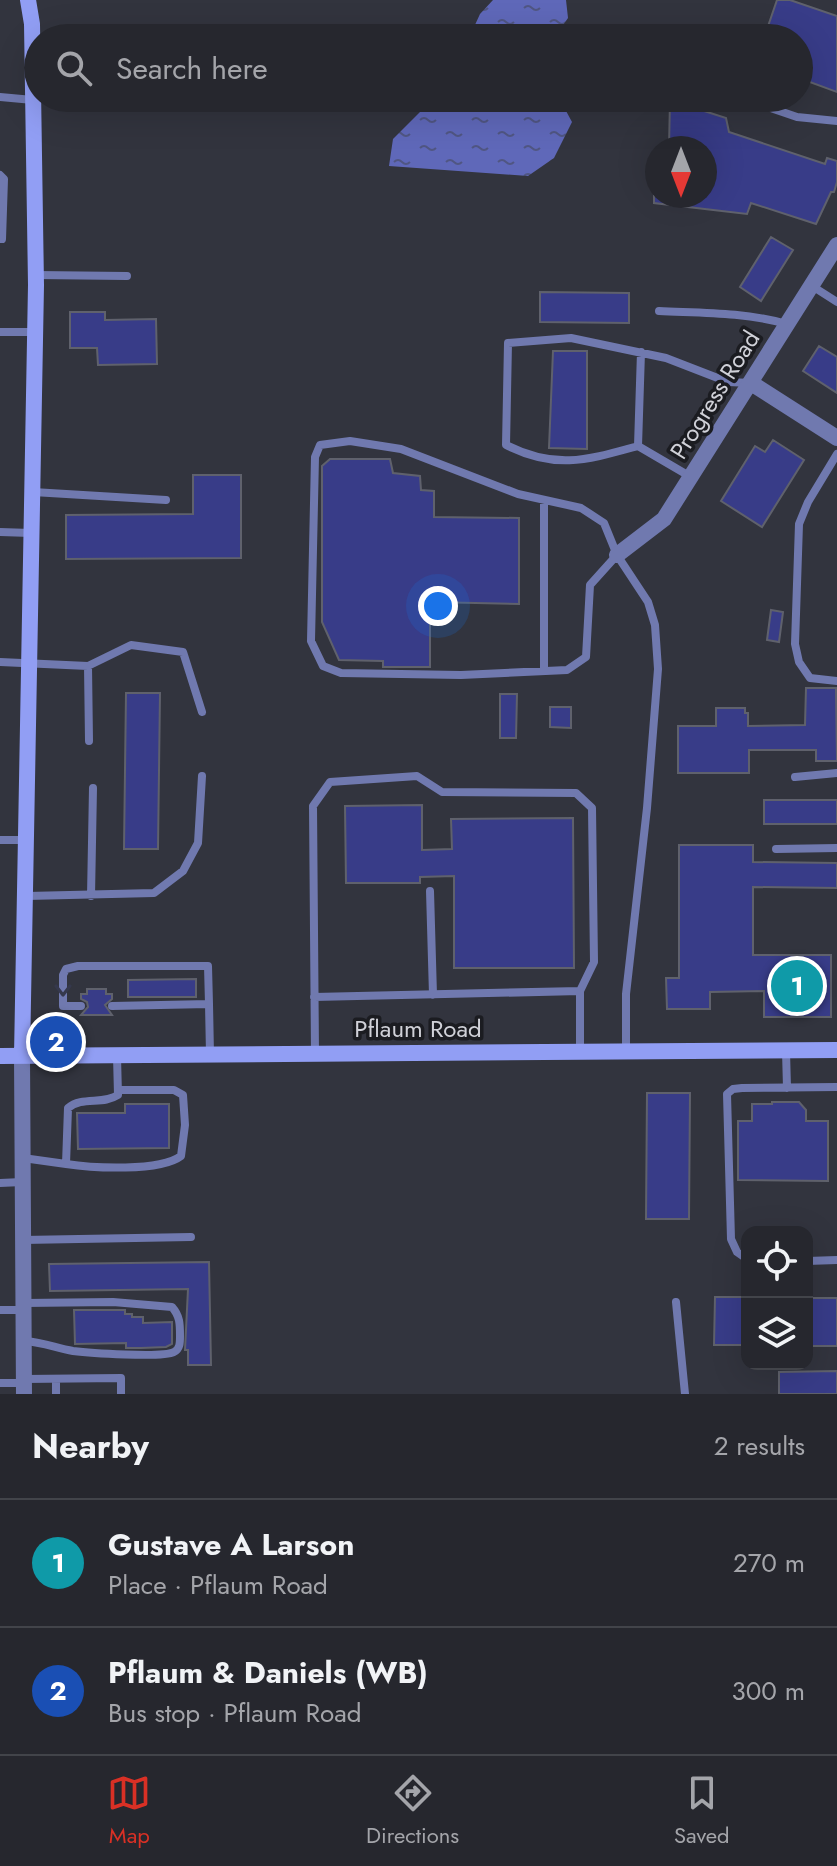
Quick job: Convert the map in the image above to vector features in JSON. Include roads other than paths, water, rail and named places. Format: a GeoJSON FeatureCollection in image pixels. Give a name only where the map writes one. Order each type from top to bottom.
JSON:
{"type":"FeatureCollection","features":[{"type":"Feature","properties":{"kind":"street"},"geometry":{"type":"LineString","coordinates":[[28,0],[32,24]]}},
{"type":"Feature","properties":{"kind":"street"},"geometry":{"type":"LineString","coordinates":[[24,1386],[22,1056],[35,332],[33,112]]}},
{"type":"Feature","properties":{"kind":"street","name":"Progress Road"},"geometry":{"type":"LineString","coordinates":[[617,555],[664,519],[837,245]]}},
{"type":"Feature","properties":{"kind":"street"},"geometry":{"type":"LineString","coordinates":[[751,383],[837,438]]}},
{"type":"Feature","properties":{"kind":"street","name":"Pflaum Road"},"geometry":{"type":"LineString","coordinates":[[0,1056],[837,1050]]}},
{"type":"Feature","properties":{"kind":"lane"},"geometry":{"type":"LineString","coordinates":[[0,97],[24,99]]}},
{"type":"Feature","properties":{"kind":"lane"},"geometry":{"type":"LineString","coordinates":[[783,112],[797,117],[837,121]]}},
{"type":"Feature","properties":{"kind":"lane"},"geometry":{"type":"LineString","coordinates":[[0,175],[4,179],[5,223],[0,239]]}},
{"type":"Feature","properties":{"kind":"lane"},"geometry":{"type":"LineString","coordinates":[[35,275],[127,276]]}},
{"type":"Feature","properties":{"kind":"lane"},"geometry":{"type":"LineString","coordinates":[[812,286],[837,302]]}},
{"type":"Feature","properties":{"kind":"lane"},"geometry":{"type":"LineString","coordinates":[[659,311],[732,313],[788,325]]}},
{"type":"Feature","properties":{"kind":"lane"},"geometry":{"type":"LineString","coordinates":[[0,332],[35,332]]}},
{"type":"Feature","properties":{"kind":"lane"},"geometry":{"type":"LineString","coordinates":[[691,477],[638,446],[584,461],[531,457],[506,445],[508,343],[571,338],[666,358],[728,382],[751,383]]}},
{"type":"Feature","properties":{"kind":"lane"},"geometry":{"type":"LineString","coordinates":[[638,446],[641,352]]}},
{"type":"Feature","properties":{"kind":"lane"},"geometry":{"type":"LineString","coordinates":[[617,555],[590,585],[586,657],[567,670],[461,675],[341,673],[323,666],[311,641],[315,457],[320,445],[350,441],[401,449],[490,485],[581,508],[604,523],[617,555],[648,602],[655,625],[658,669],[647,808],[626,994],[626,1052]]}},
{"type":"Feature","properties":{"kind":"lane"},"geometry":{"type":"LineString","coordinates":[[837,454],[808,502],[799,524],[795,644],[799,662],[810,678],[837,681]]}},
{"type":"Feature","properties":{"kind":"lane"},"geometry":{"type":"LineString","coordinates":[[32,492],[166,500]]}},
{"type":"Feature","properties":{"kind":"lane"},"geometry":{"type":"LineString","coordinates":[[544,500],[544,671]]}},
{"type":"Feature","properties":{"kind":"lane"},"geometry":{"type":"LineString","coordinates":[[0,532],[31,533]]}},
{"type":"Feature","properties":{"kind":"lane"},"geometry":{"type":"LineString","coordinates":[[0,662],[88,666],[131,645],[183,652],[202,712]]}},
{"type":"Feature","properties":{"kind":"lane"},"geometry":{"type":"LineString","coordinates":[[88,666],[89,741]]}},
{"type":"Feature","properties":{"kind":"lane"},"geometry":{"type":"LineString","coordinates":[[795,777],[837,773]]}},
{"type":"Feature","properties":{"kind":"lane"},"geometry":{"type":"LineString","coordinates":[[27,896],[154,893],[183,871],[198,843],[202,776]]}},
{"type":"Feature","properties":{"kind":"lane"},"geometry":{"type":"LineString","coordinates":[[315,1054],[313,806],[330,782],[417,776],[442,792],[576,793],[592,808],[594,962],[580,991],[580,1053]]}},
{"type":"Feature","properties":{"kind":"lane"},"geometry":{"type":"LineString","coordinates":[[91,896],[93,788]]}},
{"type":"Feature","properties":{"kind":"lane"},"geometry":{"type":"LineString","coordinates":[[0,840],[26,840]]}},
{"type":"Feature","properties":{"kind":"lane"},"geometry":{"type":"LineString","coordinates":[[776,849],[837,848]]}},
{"type":"Feature","properties":{"kind":"lane"},"geometry":{"type":"LineString","coordinates":[[430,891],[433,995]]}},
{"type":"Feature","properties":{"kind":"lane"},"geometry":{"type":"LineString","coordinates":[[81,1006],[63,1006],[63,975],[66,969],[78,966],[208,966],[210,1055]]}},
{"type":"Feature","properties":{"kind":"lane"},"geometry":{"type":"LineString","coordinates":[[135,966],[136,979]]}},
{"type":"Feature","properties":{"kind":"lane"},"geometry":{"type":"LineString","coordinates":[[151,966],[151,979]]}},
{"type":"Feature","properties":{"kind":"lane"},"geometry":{"type":"LineString","coordinates":[[174,966],[174,979]]}},
{"type":"Feature","properties":{"kind":"lane"},"geometry":{"type":"LineString","coordinates":[[187,979],[188,966]]}},
{"type":"Feature","properties":{"kind":"lane"},"geometry":{"type":"LineString","coordinates":[[314,997],[580,991]]}},
{"type":"Feature","properties":{"kind":"lane"},"geometry":{"type":"LineString","coordinates":[[112,1006],[137,1001],[209,1004]]}},
{"type":"Feature","properties":{"kind":"lane"},"geometry":{"type":"LineString","coordinates":[[786,1051],[787,1088]]}},
{"type":"Feature","properties":{"kind":"lane"},"geometry":{"type":"LineString","coordinates":[[66,1164],[68,1108],[80,1101],[112,1099],[118,1095],[117,1056]]}},
{"type":"Feature","properties":{"kind":"lane"},"geometry":{"type":"LineString","coordinates":[[741,1255],[731,1239],[727,1094],[733,1089],[837,1087]]}},
{"type":"Feature","properties":{"kind":"lane"},"geometry":{"type":"LineString","coordinates":[[23,1158],[66,1164],[136,1166],[174,1161],[181,1156],[185,1125],[183,1095],[174,1090],[118,1090]]}},
{"type":"Feature","properties":{"kind":"lane"},"geometry":{"type":"LineString","coordinates":[[0,1183],[23,1182]]}},
{"type":"Feature","properties":{"kind":"lane"},"geometry":{"type":"LineString","coordinates":[[23,1240],[191,1237]]}},
{"type":"Feature","properties":{"kind":"lane"},"geometry":{"type":"LineString","coordinates":[[813,1261],[837,1260]]}},
{"type":"Feature","properties":{"kind":"lane"},"geometry":{"type":"LineString","coordinates":[[0,1310],[113,1302],[172,1307],[178,1314],[180,1345],[177,1351],[169,1354],[76,1351],[45,1342],[24,1341]]}},
{"type":"Feature","properties":{"kind":"lane"},"geometry":{"type":"LineString","coordinates":[[676,1302],[685,1394]]}},
{"type":"Feature","properties":{"kind":"lane"},"geometry":{"type":"LineString","coordinates":[[0,1383],[24,1386],[56,1379],[121,1378],[121,1394]]}},
{"type":"Feature","properties":{"kind":"lane"},"geometry":{"type":"LineString","coordinates":[[56,1379],[56,1394]]}},
{"type":"Feature","properties":{"kind":"water"},"geometry":{"type":"Polygon","coordinates":[[[493,0],[566,0],[568,18],[564,24],[475,24],[493,0]]]}},
{"type":"Feature","properties":{"kind":"water"},"geometry":{"type":"Polygon","coordinates":[[[420,112],[567,112],[572,122],[554,158],[528,176],[389,166],[393,139],[420,112]]]}},
{"type":"Feature","properties":{"kind":"place","name":"Gustave A Larson"},"geometry":{"type":"Point","coordinates":[797,986]}},
{"type":"Feature","properties":{"kind":"place","name":"Pflaum & Daniels (WB)"},"geometry":{"type":"Point","coordinates":[56,1042]}}]}
